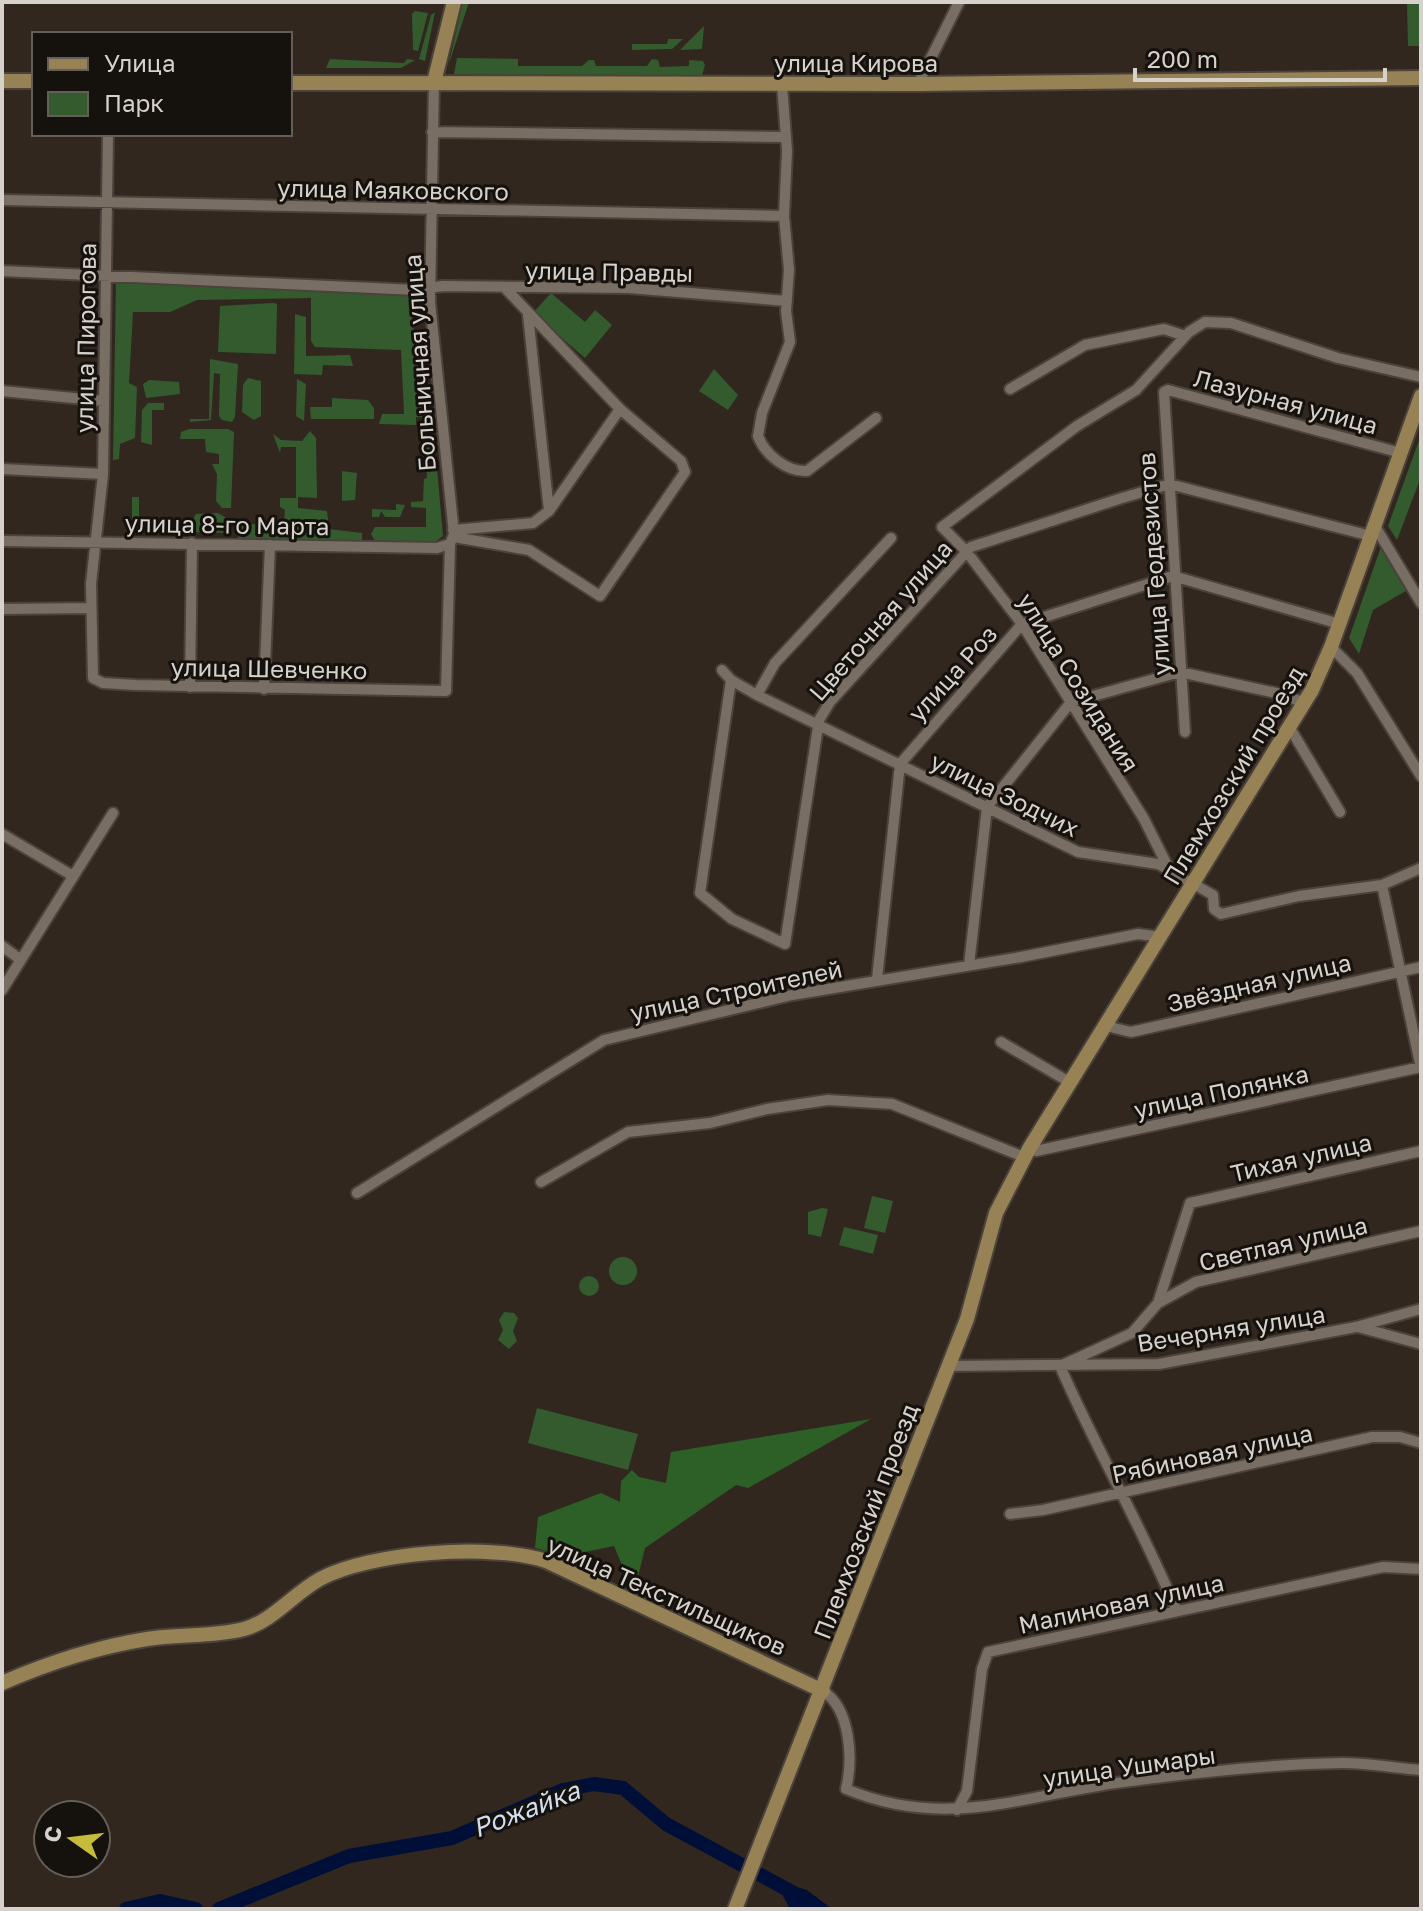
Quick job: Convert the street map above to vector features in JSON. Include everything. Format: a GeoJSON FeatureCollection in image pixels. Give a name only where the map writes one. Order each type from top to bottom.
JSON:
{"type":"FeatureCollection","features":[{"type":"Feature","properties":{"kind":"main road"},"geometry":{"type":"LineString","coordinates":[[434,82],[454,2]]}},
{"type":"Feature","properties":{"kind":"main road","name":"улица Кирова"},"geometry":{"type":"LineString","coordinates":[[292,83],[918,84],[1421,78]]}},
{"type":"Feature","properties":{"kind":"main road"},"geometry":{"type":"LineString","coordinates":[[2,81],[32,81]]}},
{"type":"Feature","properties":{"kind":"main road","name":"Племхозский проезд"},"geometry":{"type":"LineString","coordinates":[[823,1691],[972,1306],[994,1220],[1026,1153],[1305,703],[1340,624],[1401,453],[1418,417],[1421,396]]}},
{"type":"Feature","properties":{"kind":"main road","name":"улица Текстильщиков"},"geometry":{"type":"LineString","coordinates":[[2,1683],[113,1646],[247,1628],[271,1616],[314,1583],[346,1567],[391,1556],[420,1554],[507,1555],[546,1561],[823,1691]]}},
{"type":"Feature","properties":{"kind":"main road"},"geometry":{"type":"LineString","coordinates":[[736,1905],[823,1691]]}},
{"type":"Feature","properties":{"kind":"street"},"geometry":{"type":"LineString","coordinates":[[918,84],[959,2]]}},
{"type":"Feature","properties":{"kind":"street","name":"Больничная улица"},"geometry":{"type":"LineString","coordinates":[[434,82],[430,288],[452,537],[446,691]]}},
{"type":"Feature","properties":{"kind":"street"},"geometry":{"type":"LineString","coordinates":[[782,84],[790,342],[758,428],[765,449],[796,470],[811,470],[876,418]]}},
{"type":"Feature","properties":{"kind":"street"},"geometry":{"type":"LineString","coordinates":[[432,132],[786,137]]}},
{"type":"Feature","properties":{"kind":"street","name":"улица Пирогова"},"geometry":{"type":"LineString","coordinates":[[93,678],[91,608],[103,474],[108,136]]}},
{"type":"Feature","properties":{"kind":"street","name":"улица Маяковского"},"geometry":{"type":"LineString","coordinates":[[2,200],[784,216]]}},
{"type":"Feature","properties":{"kind":"street","name":"улица Правды"},"geometry":{"type":"LineString","coordinates":[[2,271],[430,288],[629,288],[787,301]]}},
{"type":"Feature","properties":{"kind":"street"},"geometry":{"type":"LineString","coordinates":[[452,537],[529,550],[600,596],[686,469],[620,409],[506,289]]}},
{"type":"Feature","properties":{"kind":"street"},"geometry":{"type":"LineString","coordinates":[[528,315],[549,511]]}},
{"type":"Feature","properties":{"kind":"street"},"geometry":{"type":"LineString","coordinates":[[1010,389],[1085,345],[1164,329],[1185,336],[1201,323],[1220,321],[1338,358],[1421,377]]}},
{"type":"Feature","properties":{"kind":"street","name":"Лазурная улица"},"geometry":{"type":"LineString","coordinates":[[942,527],[1084,421],[1136,390],[1185,336]]}},
{"type":"Feature","properties":{"kind":"street","name":"Лазурная улица"},"geometry":{"type":"LineString","coordinates":[[1163,394],[1168,390],[1401,453]]}},
{"type":"Feature","properties":{"kind":"street"},"geometry":{"type":"LineString","coordinates":[[2,391],[104,401]]}},
{"type":"Feature","properties":{"kind":"street","name":"улица Геодезистов"},"geometry":{"type":"LineString","coordinates":[[1163,394],[1185,732]]}},
{"type":"Feature","properties":{"kind":"street"},"geometry":{"type":"LineString","coordinates":[[452,537],[533,523],[549,511],[620,409]]}},
{"type":"Feature","properties":{"kind":"street"},"geometry":{"type":"LineString","coordinates":[[2,469],[103,474]]}},
{"type":"Feature","properties":{"kind":"street"},"geometry":{"type":"LineString","coordinates":[[1168,486],[1373,531],[1421,603]]}},
{"type":"Feature","properties":{"kind":"street","name":"Цветочная улица"},"geometry":{"type":"LineString","coordinates":[[731,680],[700,893],[749,930],[780,944],[788,941],[818,725],[830,702],[966,551],[983,541],[1168,486]]}},
{"type":"Feature","properties":{"kind":"street","name":"улица Созидания"},"geometry":{"type":"LineString","coordinates":[[942,527],[966,551],[1022,624],[1144,819],[1169,869]]}},
{"type":"Feature","properties":{"kind":"street","name":"улица 8-го Марта"},"geometry":{"type":"LineString","coordinates":[[2,541],[437,548],[452,537]]}},
{"type":"Feature","properties":{"kind":"street"},"geometry":{"type":"LineString","coordinates":[[757,695],[775,663],[891,538]]}},
{"type":"Feature","properties":{"kind":"street"},"geometry":{"type":"LineString","coordinates":[[190,687],[192,543]]}},
{"type":"Feature","properties":{"kind":"street"},"geometry":{"type":"LineString","coordinates":[[264,689],[270,545]]}},
{"type":"Feature","properties":{"kind":"street"},"geometry":{"type":"LineString","coordinates":[[1173,576],[1340,624]]}},
{"type":"Feature","properties":{"kind":"street","name":"улица Роз"},"geometry":{"type":"LineString","coordinates":[[900,764],[1022,624],[1173,576]]}},
{"type":"Feature","properties":{"kind":"street"},"geometry":{"type":"LineString","coordinates":[[2,609],[91,608]]}},
{"type":"Feature","properties":{"kind":"street"},"geometry":{"type":"LineString","coordinates":[[1331,647],[1357,673],[1421,776]]}},
{"type":"Feature","properties":{"kind":"street","name":"улица Зодчих"},"geometry":{"type":"LineString","coordinates":[[722,670],[731,680],[757,695],[1082,854],[1153,863],[1195,883]]}},
{"type":"Feature","properties":{"kind":"street"},"geometry":{"type":"LineString","coordinates":[[969,965],[987,807],[1071,702],[1180,672],[1281,694],[1305,703]]}},
{"type":"Feature","properties":{"kind":"street","name":"улица Шевченко"},"geometry":{"type":"LineString","coordinates":[[93,678],[103,683],[190,687],[446,691]]}},
{"type":"Feature","properties":{"kind":"street"},"geometry":{"type":"LineString","coordinates":[[1290,728],[1340,812]]}},
{"type":"Feature","properties":{"kind":"street"},"geometry":{"type":"LineString","coordinates":[[877,979],[900,764]]}},
{"type":"Feature","properties":{"kind":"street"},"geometry":{"type":"LineString","coordinates":[[2,990],[113,813]]}},
{"type":"Feature","properties":{"kind":"street"},"geometry":{"type":"LineString","coordinates":[[2,834],[73,876]]}},
{"type":"Feature","properties":{"kind":"street"},"geometry":{"type":"LineString","coordinates":[[1195,883],[1213,895],[1215,911],[1225,914],[1299,896],[1382,885],[1421,868]]}},
{"type":"Feature","properties":{"kind":"street"},"geometry":{"type":"LineString","coordinates":[[1382,885],[1421,1068]]}},
{"type":"Feature","properties":{"kind":"street","name":"улица Строителей"},"geometry":{"type":"LineString","coordinates":[[357,1193],[604,1040],[749,1004],[877,979],[1138,934],[1162,937]]}},
{"type":"Feature","properties":{"kind":"street"},"geometry":{"type":"LineString","coordinates":[[2,946],[21,960]]}},
{"type":"Feature","properties":{"kind":"street","name":"Звёздная улица"},"geometry":{"type":"LineString","coordinates":[[1106,1026],[1131,1032],[1421,967]]}},
{"type":"Feature","properties":{"kind":"street"},"geometry":{"type":"LineString","coordinates":[[1001,1042],[1071,1083]]}},
{"type":"Feature","properties":{"kind":"street","name":"улица Полянка"},"geometry":{"type":"LineString","coordinates":[[1026,1153],[1421,1068]]}},
{"type":"Feature","properties":{"kind":"street"},"geometry":{"type":"LineString","coordinates":[[541,1182],[628,1132],[710,1123],[767,1109],[828,1100],[892,1104],[1026,1153]]}},
{"type":"Feature","properties":{"kind":"street","name":"Тихая улица"},"geometry":{"type":"LineString","coordinates":[[1158,1303],[1190,1203],[1421,1151]]}},
{"type":"Feature","properties":{"kind":"street","name":"Светлая улица"},"geometry":{"type":"LineString","coordinates":[[1158,1303],[1196,1282],[1421,1231]]}},
{"type":"Feature","properties":{"kind":"street"},"geometry":{"type":"LineString","coordinates":[[1158,1303],[1132,1333],[1060,1366],[1119,1492],[1150,1548],[1177,1611]]}},
{"type":"Feature","properties":{"kind":"street","name":"Вечерняя улица"},"geometry":{"type":"LineString","coordinates":[[949,1366],[1159,1364],[1356,1327],[1421,1309]]}},
{"type":"Feature","properties":{"kind":"street"},"geometry":{"type":"LineString","coordinates":[[1356,1327],[1421,1344]]}},
{"type":"Feature","properties":{"kind":"street","name":"Рябиновая улица"},"geometry":{"type":"LineString","coordinates":[[1010,1514],[1372,1437],[1400,1437],[1421,1443]]}},
{"type":"Feature","properties":{"kind":"street","name":"Малиновая улица"},"geometry":{"type":"LineString","coordinates":[[957,1810],[967,1791],[982,1669],[988,1652],[1383,1567],[1421,1569]]}},
{"type":"Feature","properties":{"kind":"street","name":"улица Ушмары"},"geometry":{"type":"LineString","coordinates":[[823,1691],[835,1702],[845,1730],[849,1759],[846,1789],[875,1801],[957,1810],[982,1809],[1129,1781],[1250,1770],[1344,1763],[1421,1770]]}},
{"type":"Feature","properties":{"kind":"green space"},"geometry":{"type":"Polygon","coordinates":[[[463,2],[469,2],[448,67],[463,2]]]}},
{"type":"Feature","properties":{"kind":"green space"},"geometry":{"type":"Polygon","coordinates":[[[1407,2],[1421,2],[1421,46],[1408,46],[1407,2]]]}},
{"type":"Feature","properties":{"kind":"green space"},"geometry":{"type":"Polygon","coordinates":[[[415,11],[428,13],[418,51],[413,50],[412,14],[415,11]]]}},
{"type":"Feature","properties":{"kind":"green space"},"geometry":{"type":"Polygon","coordinates":[[[435,12],[425,61],[419,59],[431,15],[435,12]]]}},
{"type":"Feature","properties":{"kind":"green space"},"geometry":{"type":"Polygon","coordinates":[[[704,26],[702,49],[680,50],[704,26]]]}},
{"type":"Feature","properties":{"kind":"green space"},"geometry":{"type":"Polygon","coordinates":[[[668,39],[683,39],[672,49],[632,50],[632,44],[667,44],[668,39]]]}},
{"type":"Feature","properties":{"kind":"green space"},"geometry":{"type":"Polygon","coordinates":[[[457,58],[518,59],[518,66],[582,66],[594,60],[596,66],[647,66],[652,59],[658,60],[660,67],[689,66],[689,60],[703,61],[705,65],[701,79],[454,74],[457,58]]]}},
{"type":"Feature","properties":{"kind":"green space"},"geometry":{"type":"Polygon","coordinates":[[[330,59],[404,63],[407,59],[415,60],[401,68],[326,68],[330,59]]]}},
{"type":"Feature","properties":{"kind":"green space"},"geometry":{"type":"Polygon","coordinates":[[[116,281],[409,295],[425,417],[416,417],[416,425],[379,424],[382,414],[404,414],[401,350],[315,347],[311,341],[311,298],[197,300],[170,312],[133,312],[129,383],[137,387],[135,438],[120,444],[119,459],[113,460],[116,281]]]}},
{"type":"Feature","properties":{"kind":"green space"},"geometry":{"type":"Polygon","coordinates":[[[551,293],[585,322],[595,310],[612,325],[585,358],[533,313],[551,293]]]}},
{"type":"Feature","properties":{"kind":"green space"},"geometry":{"type":"Polygon","coordinates":[[[277,304],[276,354],[218,352],[220,306],[277,304]]]}},
{"type":"Feature","properties":{"kind":"green space"},"geometry":{"type":"Polygon","coordinates":[[[295,314],[306,317],[306,356],[350,355],[353,366],[323,365],[322,375],[294,374],[295,314]]]}},
{"type":"Feature","properties":{"kind":"green space"},"geometry":{"type":"Polygon","coordinates":[[[210,359],[238,364],[235,417],[232,422],[219,416],[220,374],[214,373],[211,420],[190,422],[190,419],[209,419],[210,359]]]}},
{"type":"Feature","properties":{"kind":"green space"},"geometry":{"type":"Polygon","coordinates":[[[714,369],[738,395],[728,410],[699,391],[714,369]]]}},
{"type":"Feature","properties":{"kind":"green space"},"geometry":{"type":"Polygon","coordinates":[[[248,378],[261,381],[261,416],[254,420],[242,412],[243,385],[248,378]]]}},
{"type":"Feature","properties":{"kind":"green space"},"geometry":{"type":"Polygon","coordinates":[[[297,379],[306,384],[304,421],[296,416],[297,379]]]}},
{"type":"Feature","properties":{"kind":"green space"},"geometry":{"type":"Polygon","coordinates":[[[149,380],[179,382],[180,394],[146,398],[143,384],[149,380]]]}},
{"type":"Feature","properties":{"kind":"green space"},"geometry":{"type":"Polygon","coordinates":[[[332,398],[368,400],[374,408],[374,419],[311,419],[310,407],[332,407],[332,398]]]}},
{"type":"Feature","properties":{"kind":"green space"},"geometry":{"type":"Polygon","coordinates":[[[148,403],[164,403],[164,410],[152,410],[152,445],[141,442],[142,410],[148,403]]]}},
{"type":"Feature","properties":{"kind":"green space"},"geometry":{"type":"Polygon","coordinates":[[[189,429],[228,429],[234,432],[231,508],[222,508],[216,501],[217,474],[212,464],[219,464],[219,454],[206,452],[205,439],[180,439],[181,432],[189,429]]]}},
{"type":"Feature","properties":{"kind":"green space"},"geometry":{"type":"Polygon","coordinates":[[[310,431],[316,438],[317,498],[298,497],[298,508],[327,511],[329,529],[362,533],[362,541],[238,538],[240,526],[284,520],[285,510],[280,507],[280,498],[296,498],[296,447],[281,447],[280,453],[273,434],[281,440],[302,441],[310,431]]]}},
{"type":"Feature","properties":{"kind":"green space"},"geometry":{"type":"Polygon","coordinates":[[[423,434],[434,434],[443,536],[436,541],[375,541],[371,534],[375,527],[426,527],[426,508],[411,507],[411,502],[423,501],[424,479],[427,478],[426,460],[422,456],[423,434]]]}},
{"type":"Feature","properties":{"kind":"green space"},"geometry":{"type":"Polygon","coordinates":[[[1421,435],[1421,477],[1397,540],[1388,526],[1421,435]]]}},
{"type":"Feature","properties":{"kind":"green space"},"geometry":{"type":"Polygon","coordinates":[[[342,471],[357,473],[355,500],[342,501],[342,471]]]}},
{"type":"Feature","properties":{"kind":"green space"},"geometry":{"type":"Polygon","coordinates":[[[132,497],[139,497],[139,519],[191,523],[196,514],[218,513],[228,519],[230,533],[132,531],[132,497]]]}},
{"type":"Feature","properties":{"kind":"green space"},"geometry":{"type":"Polygon","coordinates":[[[396,504],[405,505],[400,517],[385,517],[381,511],[379,517],[372,517],[372,509],[396,510],[396,504]]]}},
{"type":"Feature","properties":{"kind":"green space"},"geometry":{"type":"Polygon","coordinates":[[[1383,541],[1411,588],[1373,610],[1359,654],[1349,638],[1383,541]]]}},
{"type":"Feature","properties":{"kind":"green space"},"geometry":{"type":"Polygon","coordinates":[[[872,1196],[893,1201],[885,1233],[864,1228],[872,1196]]]}},
{"type":"Feature","properties":{"kind":"green space"},"geometry":{"type":"Polygon","coordinates":[[[828,1209],[821,1237],[808,1234],[808,1212],[828,1209]]]}},
{"type":"Feature","properties":{"kind":"green space"},"geometry":{"type":"Polygon","coordinates":[[[844,1227],[878,1235],[873,1254],[839,1245],[844,1227]]]}},
{"type":"Feature","properties":{"kind":"green space"},"geometry":{"type":"Polygon","coordinates":[[[623,1257],[633,1261],[637,1271],[633,1281],[623,1285],[613,1281],[609,1271],[613,1261],[623,1257]]]}},
{"type":"Feature","properties":{"kind":"green space"},"geometry":{"type":"Polygon","coordinates":[[[589,1276],[596,1279],[599,1286],[596,1293],[589,1296],[582,1293],[579,1286],[582,1279],[589,1276]]]}},
{"type":"Feature","properties":{"kind":"green space"},"geometry":{"type":"Polygon","coordinates":[[[504,1312],[514,1313],[518,1318],[513,1331],[517,1341],[509,1349],[498,1340],[503,1330],[499,1320],[504,1312]]]}},
{"type":"Feature","properties":{"kind":"green space"},"geometry":{"type":"Polygon","coordinates":[[[537,1408],[638,1434],[628,1470],[528,1443],[537,1408]]]}},
{"type":"Feature","properties":{"kind":"green space"},"geometry":{"type":"Polygon","coordinates":[[[871,1419],[748,1488],[736,1485],[645,1548],[634,1593],[614,1546],[566,1556],[535,1548],[538,1517],[601,1493],[620,1502],[621,1481],[632,1470],[639,1477],[666,1483],[671,1452],[871,1419]]]}},
{"type":"Feature","properties":{"kind":"water"},"geometry":{"type":"Polygon","coordinates":[[[787,1884],[807,1890],[832,1909],[790,1909],[783,1896],[787,1884]]]}},
{"type":"Feature","properties":{"kind":"waterway","name":"Рожайка"},"geometry":{"type":"LineString","coordinates":[[219,1909],[349,1856],[452,1838],[563,1790],[594,1784],[623,1788],[666,1824],[792,1892],[809,1909]]}},
{"type":"Feature","properties":{"kind":"waterway","name":"Рожайка"},"geometry":{"type":"LineString","coordinates":[[126,1909],[160,1901],[196,1909]]}}]}
